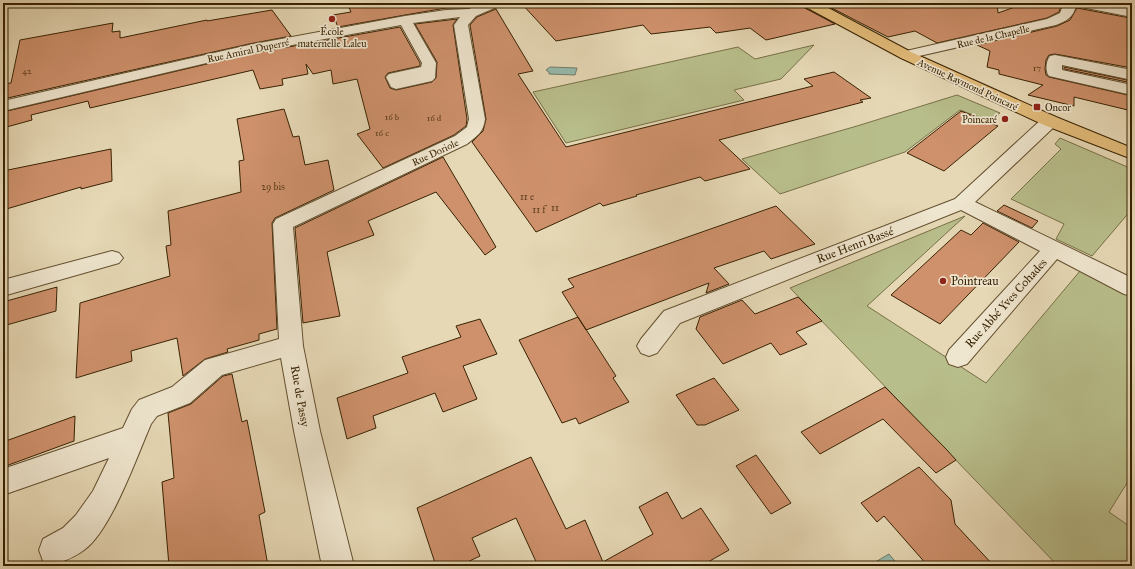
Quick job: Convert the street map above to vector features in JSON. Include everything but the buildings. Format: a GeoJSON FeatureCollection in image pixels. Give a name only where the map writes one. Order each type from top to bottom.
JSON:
{"type":"FeatureCollection","features":[{"type":"Feature","properties":{"kind":"main road","name":"Avenue Raymond Poincaré"},"geometry":{"type":"LineString","coordinates":[[809,3],[906,55],[1050,121],[1132,154]]}},
{"type":"Feature","properties":{"kind":"street","name":"Rue Amiral Duperré"},"geometry":{"type":"LineString","coordinates":[[3,106],[249,49],[405,20],[446,14],[471,13],[494,3]]}},
{"type":"Feature","properties":{"kind":"street","name":"Rue de la Chapelle"},"geometry":{"type":"LineString","coordinates":[[906,55],[1051,22],[1065,16],[1069,10],[1070,3]]}},
{"type":"Feature","properties":{"kind":"street"},"geometry":{"type":"LineString","coordinates":[[1078,3],[1132,13]]}},
{"type":"Feature","properties":{"kind":"street","name":"Rue Doriole"},"geometry":{"type":"LineString","coordinates":[[283,224],[461,140],[475,129],[477,119],[461,26],[471,13]]}},
{"type":"Feature","properties":{"kind":"street"},"geometry":{"type":"LineString","coordinates":[[405,20],[429,63],[428,70]]}},
{"type":"Feature","properties":{"kind":"street"},"geometry":{"type":"LineString","coordinates":[[1132,75],[1055,59],[1054,73],[1132,90]]}},
{"type":"Feature","properties":{"kind":"street","name":"Rue Henri Bassé"},"geometry":{"type":"LineString","coordinates":[[649,346],[672,317],[962,203],[1050,121]]}},
{"type":"Feature","properties":{"kind":"street","name":"Rue Abbé Yves Cohades"},"geometry":{"type":"LineString","coordinates":[[962,203],[1132,288]]}},
{"type":"Feature","properties":{"kind":"street","name":"Rue de Passy"},"geometry":{"type":"LineString","coordinates":[[283,224],[291,346],[307,431],[338,566]]}},
{"type":"Feature","properties":{"kind":"street","name":"Rue Abbé Yves Cohades"},"geometry":{"type":"LineString","coordinates":[[958,357],[1054,249]]}},
{"type":"Feature","properties":{"kind":"street"},"geometry":{"type":"LineString","coordinates":[[3,288],[112,258]]}},
{"type":"Feature","properties":{"kind":"street"},"geometry":{"type":"LineString","coordinates":[[54,550],[74,539],[87,526],[102,501],[141,417],[148,408],[181,395],[214,367],[291,346]]}},
{"type":"Feature","properties":{"kind":"street"},"geometry":{"type":"LineString","coordinates":[[3,482],[132,437]]}},
{"type":"Feature","properties":{"kind":"green space"},"geometry":{"type":"Polygon","coordinates":[[[814,45],[781,79],[734,90],[744,100],[566,143],[533,92],[738,47],[755,59],[814,45]]]}},
{"type":"Feature","properties":{"kind":"green space"},"geometry":{"type":"Polygon","coordinates":[[[957,95],[1000,113],[989,121],[960,110],[905,152],[780,194],[742,159],[857,126],[957,95]]]}},
{"type":"Feature","properties":{"kind":"green space"},"geometry":{"type":"Polygon","coordinates":[[[1060,138],[1132,169],[1132,209],[1092,256],[1056,239],[1064,224],[1011,199],[1061,149],[1055,144],[1060,138]]]}},
{"type":"Feature","properties":{"kind":"green space"},"geometry":{"type":"Polygon","coordinates":[[[965,216],[867,306],[986,383],[1080,271],[1132,297],[1132,475],[1109,512],[1132,528],[1132,566],[1058,566],[790,288],[965,216]]]}},
{"type":"Feature","properties":{"kind":"water"},"geometry":{"type":"Polygon","coordinates":[[[550,67],[577,68],[575,75],[549,74],[546,70],[550,67]]]}},
{"type":"Feature","properties":{"kind":"water"},"geometry":{"type":"Polygon","coordinates":[[[889,554],[899,566],[874,566],[872,564],[889,554]]]}},
{"type":"Feature","properties":{"kind":"place","name":"École maternelle Laleu"},"geometry":{"type":"Point","coordinates":[332,19]}},
{"type":"Feature","properties":{"kind":"place","name":"Oncor"},"geometry":{"type":"Point","coordinates":[1037,107]}},
{"type":"Feature","properties":{"kind":"place","name":"Poincaré"},"geometry":{"type":"Point","coordinates":[1005,119]}},
{"type":"Feature","properties":{"kind":"place","name":"Pointreau"},"geometry":{"type":"Point","coordinates":[943,281]}}]}
